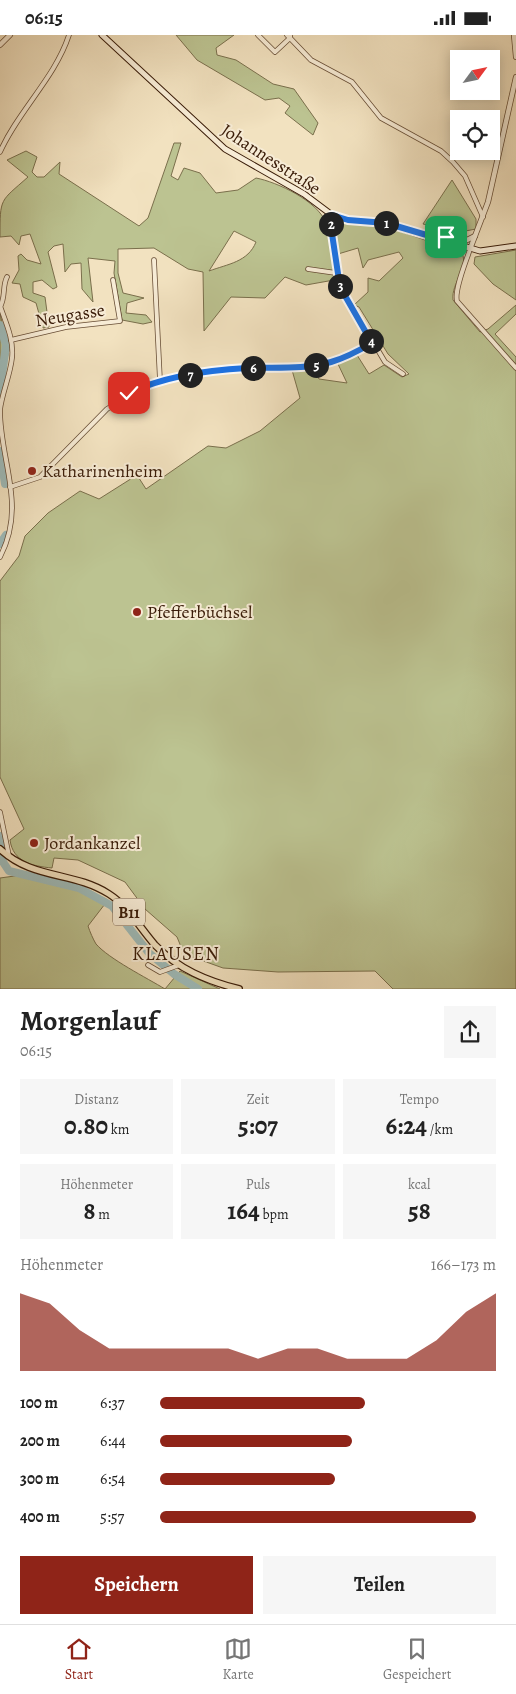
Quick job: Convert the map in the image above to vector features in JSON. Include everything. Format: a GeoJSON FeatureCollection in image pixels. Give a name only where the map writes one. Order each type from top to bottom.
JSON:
{"type":"FeatureCollection","features":[{"type":"Feature","properties":{"kind":"main road","name":"Johannesstraße"},"geometry":{"type":"LineString","coordinates":[[102,35],[225,149],[304,194],[332,215],[348,220],[386,223],[470,249],[488,251],[516,246]]}},
{"type":"Feature","properties":{"kind":"main road","name":"B11"},"geometry":{"type":"LineString","coordinates":[[0,849],[19,865],[91,884],[110,894],[126,908],[156,945],[179,965],[213,982],[239,989]]}},
{"type":"Feature","properties":{"kind":"street"},"geometry":{"type":"LineString","coordinates":[[0,45],[10,35]]}},
{"type":"Feature","properties":{"kind":"street"},"geometry":{"type":"LineString","coordinates":[[0,152],[8,133],[59,57],[69,35]]}},
{"type":"Feature","properties":{"kind":"street"},"geometry":{"type":"LineString","coordinates":[[258,35],[275,53],[289,36],[311,60],[352,82],[381,118],[441,151],[465,176],[483,217]]}},
{"type":"Feature","properties":{"kind":"street"},"geometry":{"type":"LineString","coordinates":[[514,35],[516,57]]}},
{"type":"Feature","properties":{"kind":"street"},"geometry":{"type":"LineString","coordinates":[[516,77],[488,202],[457,288],[457,301],[516,368]]}},
{"type":"Feature","properties":{"kind":"street"},"geometry":{"type":"LineString","coordinates":[[332,215],[336,273],[345,297],[385,361],[404,374]]}},
{"type":"Feature","properties":{"kind":"street"},"geometry":{"type":"LineString","coordinates":[[440,239],[446,237],[465,241],[477,233]]}},
{"type":"Feature","properties":{"kind":"street"},"geometry":{"type":"LineString","coordinates":[[154,260],[160,381]]}},
{"type":"Feature","properties":{"kind":"street"},"geometry":{"type":"LineString","coordinates":[[308,269],[336,273]]}},
{"type":"Feature","properties":{"kind":"street"},"geometry":{"type":"LineString","coordinates":[[0,557],[8,542],[11,528],[10,487],[2,439],[0,410],[12,359],[11,340],[0,307],[4,301],[4,282],[7,277]]}},
{"type":"Feature","properties":{"kind":"street","name":"Neugasse"},"geometry":{"type":"LineString","coordinates":[[11,340],[66,327],[120,321],[113,280]]}},
{"type":"Feature","properties":{"kind":"street"},"geometry":{"type":"LineString","coordinates":[[10,487],[40,477],[107,409],[129,393],[182,375],[246,368],[330,363],[372,343]]}},
{"type":"Feature","properties":{"kind":"street"},"geometry":{"type":"LineString","coordinates":[[0,812],[8,856]]}},
{"type":"Feature","properties":{"kind":"street"},"geometry":{"type":"LineString","coordinates":[[148,965],[155,970],[166,971],[179,965]]}},
{"type":"Feature","properties":{"kind":"green space"},"geometry":{"type":"Polygon","coordinates":[[[176,35],[234,35],[216,48],[217,55],[236,60],[273,84],[294,89],[318,123],[313,135],[285,113],[290,106],[279,98],[265,100],[197,60],[176,35]]]}},
{"type":"Feature","properties":{"kind":"green space"},"geometry":{"type":"Polygon","coordinates":[[[174,143],[181,143],[171,176],[178,180],[184,168],[200,173],[216,193],[238,190],[256,178],[285,188],[315,207],[322,215],[328,229],[334,280],[306,285],[285,277],[265,298],[231,297],[204,331],[203,272],[188,269],[154,248],[118,249],[118,273],[123,293],[144,298],[127,303],[126,313],[146,315],[152,322],[143,324],[122,320],[114,273],[115,261],[88,258],[93,302],[82,289],[81,263],[71,264],[65,272],[63,244],[54,246],[48,252],[57,287],[53,289],[42,280],[33,282],[33,293],[45,297],[49,327],[43,328],[36,303],[23,297],[20,284],[12,283],[19,270],[18,256],[21,254],[27,260],[41,264],[30,234],[21,236],[19,245],[11,236],[0,237],[1,207],[7,196],[28,177],[7,160],[26,151],[37,157],[32,172],[37,177],[44,177],[60,162],[59,174],[139,226],[148,218],[174,143]],[[234,231],[209,271],[243,258],[256,242],[234,231]]]}},
{"type":"Feature","properties":{"kind":"green space"},"geometry":{"type":"Polygon","coordinates":[[[452,180],[476,219],[476,229],[460,232],[423,224],[452,180]]]}},
{"type":"Feature","properties":{"kind":"green space"},"geometry":{"type":"Polygon","coordinates":[[[334,220],[388,227],[462,253],[463,265],[453,294],[453,300],[480,332],[488,329],[516,305],[516,314],[495,334],[516,357],[516,989],[393,989],[375,971],[278,972],[223,968],[184,954],[177,937],[145,909],[125,882],[78,860],[54,858],[52,868],[31,864],[19,858],[10,840],[24,829],[0,777],[0,581],[19,556],[25,536],[48,513],[80,491],[99,499],[137,475],[146,489],[208,446],[226,448],[260,431],[300,398],[292,370],[313,369],[319,379],[347,383],[338,364],[357,355],[369,374],[384,365],[402,377],[409,374],[388,354],[359,307],[354,305],[368,292],[368,278],[379,281],[403,258],[399,252],[368,260],[363,268],[358,248],[338,254],[333,227],[334,220]]]}},
{"type":"Feature","properties":{"kind":"green space"},"geometry":{"type":"Polygon","coordinates":[[[516,250],[516,300],[493,284],[474,264],[475,257],[516,250]]]}},
{"type":"Feature","properties":{"kind":"green space"},"geometry":{"type":"Polygon","coordinates":[[[0,314],[9,350],[0,392],[0,314]]]}},
{"type":"Feature","properties":{"kind":"green space"},"geometry":{"type":"Polygon","coordinates":[[[29,874],[83,888],[108,900],[88,926],[96,944],[119,962],[165,989],[0,989],[0,878],[29,874]]]}},
{"type":"Feature","properties":{"kind":"green space"},"geometry":{"type":"Polygon","coordinates":[[[180,971],[220,989],[165,989],[180,971]]]}},
{"type":"Feature","properties":{"kind":"waterway"},"geometry":{"type":"LineString","coordinates":[[0,325],[6,345],[0,391]]}},
{"type":"Feature","properties":{"kind":"waterway"},"geometry":{"type":"LineString","coordinates":[[0,451],[5,484]]}},
{"type":"Feature","properties":{"kind":"waterway"},"geometry":{"type":"LineString","coordinates":[[0,544],[6,535]]}},
{"type":"Feature","properties":{"kind":"waterway"},"geometry":{"type":"LineString","coordinates":[[0,836],[3,862],[9,871],[79,888],[112,906],[149,953],[174,974],[198,989]]}},
{"type":"Feature","properties":{"kind":"place","name":"Katharinenheim"},"geometry":{"type":"Point","coordinates":[32,471]}},
{"type":"Feature","properties":{"kind":"place","name":"Pfefferbüchsel"},"geometry":{"type":"Point","coordinates":[137,612]}},
{"type":"Feature","properties":{"kind":"place","name":"Jordankanzel"},"geometry":{"type":"Point","coordinates":[34,843]}},
{"type":"Feature","properties":{"kind":"district","name":"KLAUSEN"},"geometry":{"type":"Point","coordinates":[176,953]}},
{"type":"Feature","properties":{"kind":"route"},"geometry":{"type":"LineString","coordinates":[[129,393],[182,375],[246,368],[330,363],[372,343],[340,287],[336,273],[336,259],[331,227],[332,215],[340,219],[386,223],[440,239],[446,237]]}}]}
